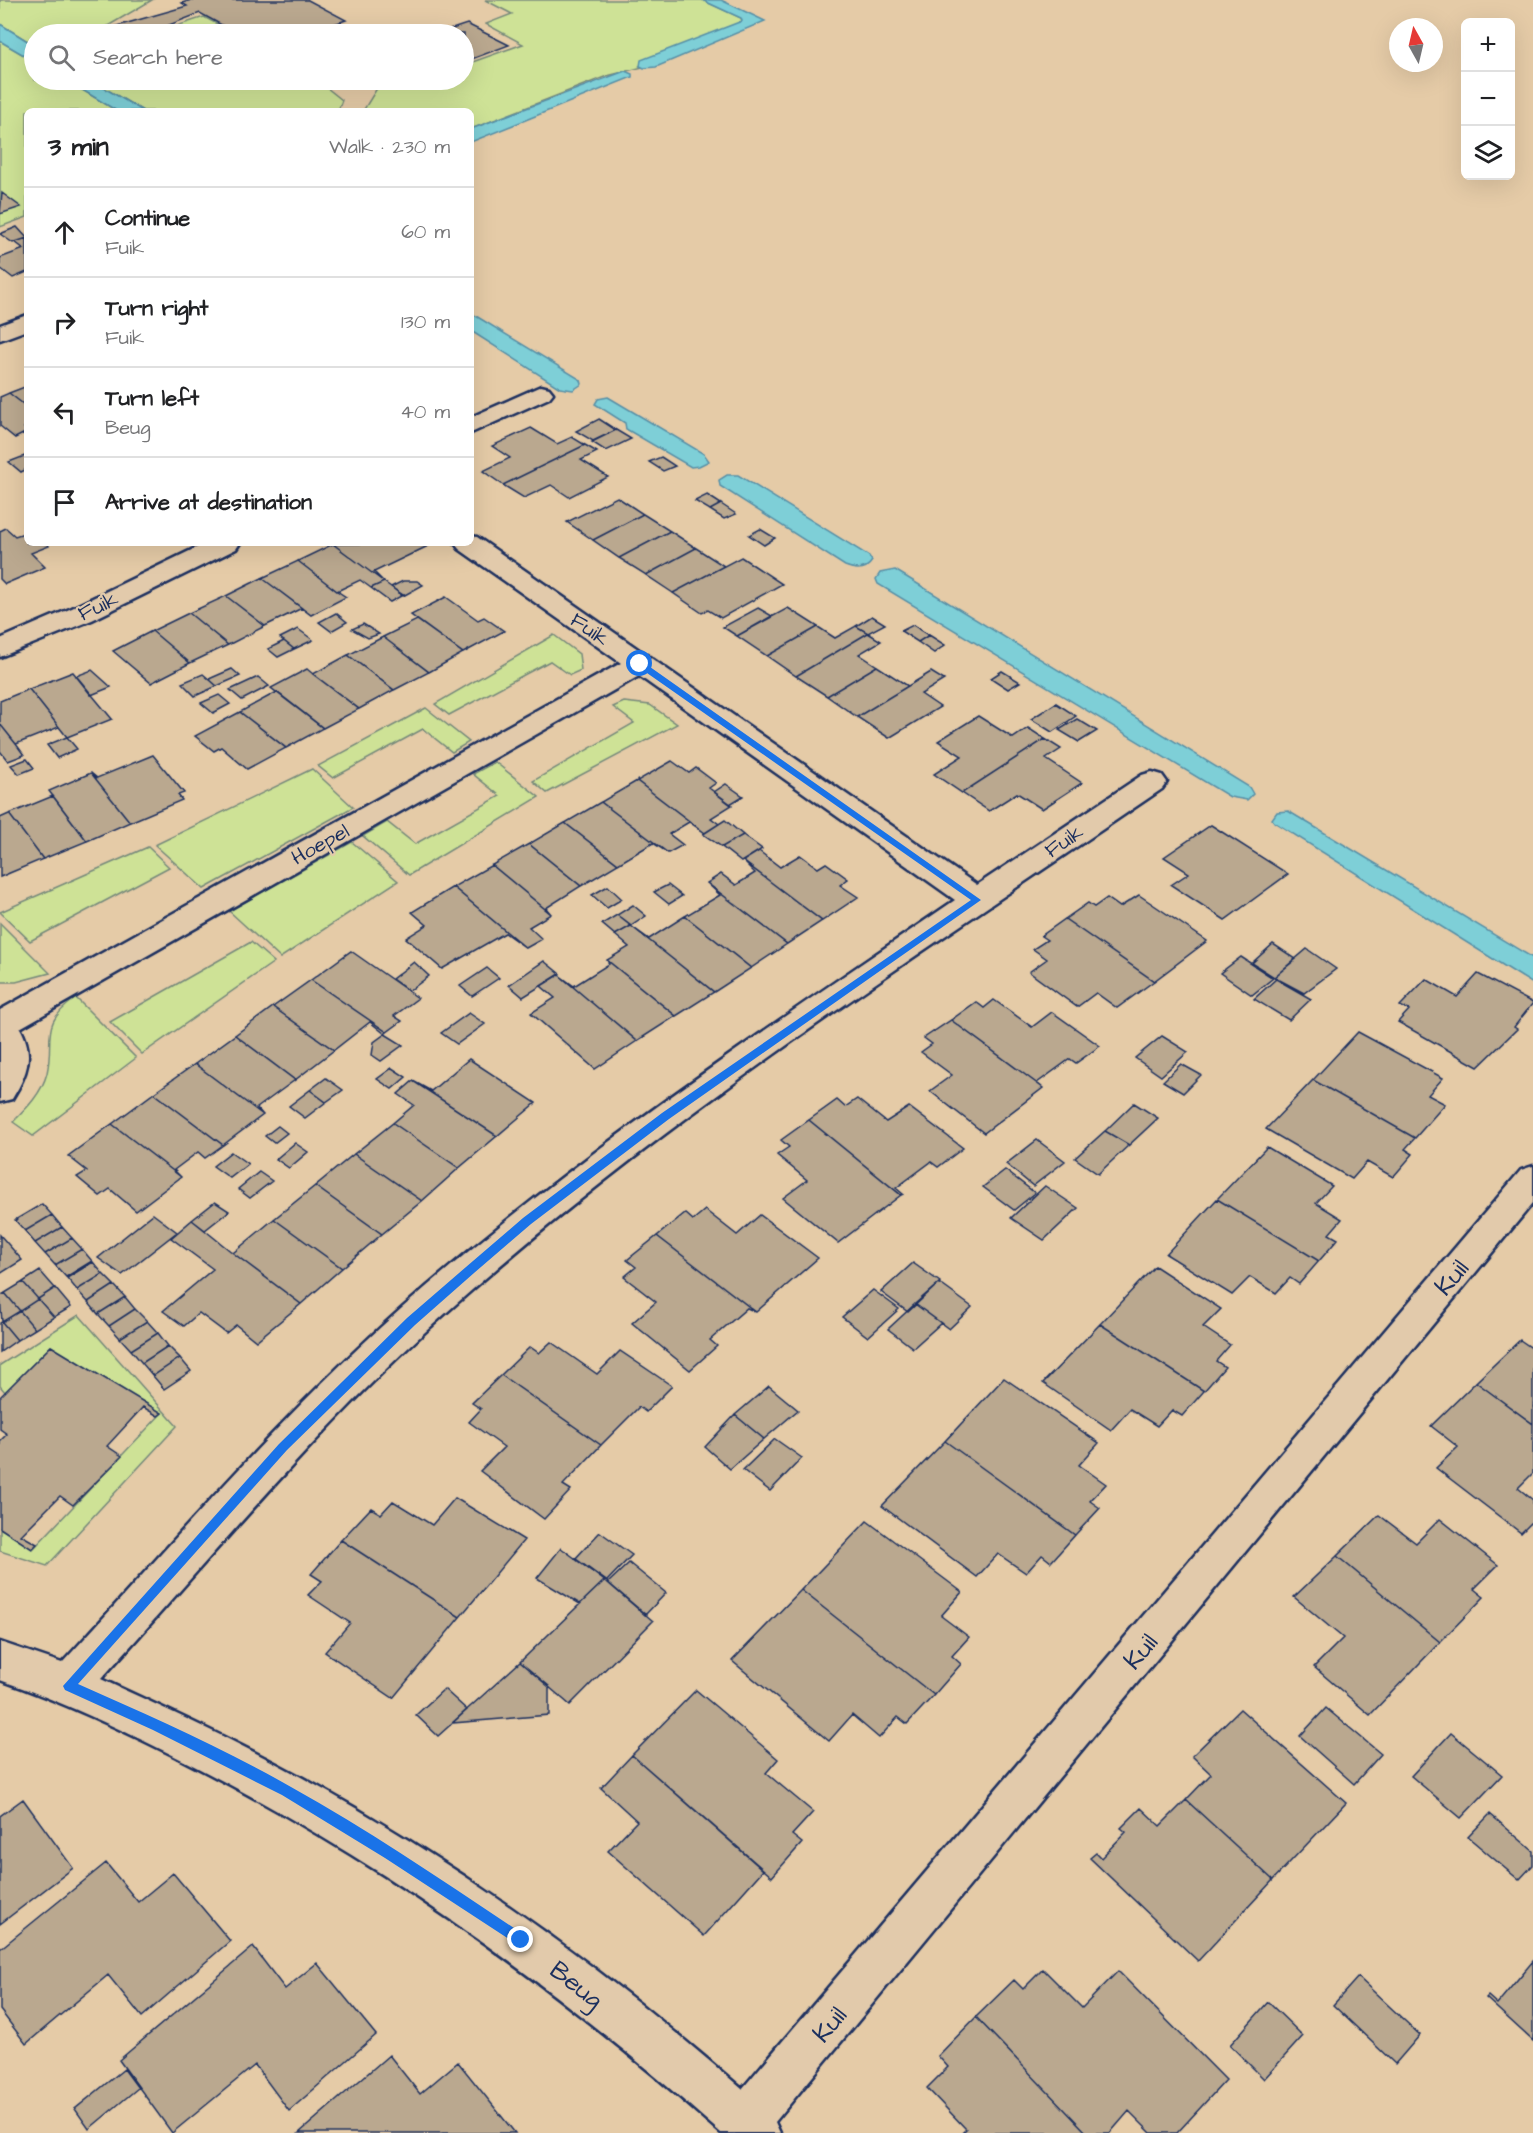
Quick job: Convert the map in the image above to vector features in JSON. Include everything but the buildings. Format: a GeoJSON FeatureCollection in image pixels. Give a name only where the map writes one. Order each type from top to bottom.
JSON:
{"type":"FeatureCollection","features":[{"type":"Feature","properties":{"kind":"street"},"geometry":{"type":"LineString","coordinates":[[0,333],[24,323]]}},
{"type":"Feature","properties":{"kind":"street"},"geometry":{"type":"LineString","coordinates":[[474,425],[541,393]]}},
{"type":"Feature","properties":{"kind":"street","name":"Fuik"},"geometry":{"type":"LineString","coordinates":[[0,649],[82,614],[221,546]]}},
{"type":"Feature","properties":{"kind":"street","name":"Fuik"},"geometry":{"type":"LineString","coordinates":[[472,546],[977,900]]}},
{"type":"Feature","properties":{"kind":"street","name":"Hoepel"},"geometry":{"type":"LineString","coordinates":[[0,1090],[11,1072],[13,1062],[12,1041],[0,1024],[640,664]]}},
{"type":"Feature","properties":{"kind":"street","name":"Fuik"},"geometry":{"type":"LineString","coordinates":[[69,1686],[283,1447],[411,1322],[478,1263],[561,1194],[666,1116],[977,900],[1152,782]]}},
{"type":"Feature","properties":{"kind":"street","name":"Kuil"},"geometry":{"type":"LineString","coordinates":[[751,2127],[809,2048],[1533,1179]]}},
{"type":"Feature","properties":{"kind":"street","name":"Beug"},"geometry":{"type":"LineString","coordinates":[[0,1661],[69,1686],[158,1726],[286,1791],[389,1853],[521,1940],[669,2056],[751,2127]]}},
{"type":"Feature","properties":{"kind":"green space"},"geometry":{"type":"Polygon","coordinates":[[[0,0],[152,0],[111,24],[24,24],[24,39],[0,24],[0,0]]]}},
{"type":"Feature","properties":{"kind":"green space"},"geometry":{"type":"Polygon","coordinates":[[[485,0],[702,0],[743,21],[640,66],[643,67],[607,76],[474,128],[474,108],[365,108],[376,90],[474,90],[474,61],[523,44],[486,24],[512,14],[485,0]]]}},
{"type":"Feature","properties":{"kind":"green space"},"geometry":{"type":"Polygon","coordinates":[[[204,17],[217,24],[183,24],[204,17]]]}},
{"type":"Feature","properties":{"kind":"green space"},"geometry":{"type":"Polygon","coordinates":[[[0,41],[24,55],[24,90],[82,90],[112,108],[24,108],[24,218],[0,227],[0,41]]]}},
{"type":"Feature","properties":{"kind":"green space"},"geometry":{"type":"Polygon","coordinates":[[[108,90],[330,90],[342,100],[339,108],[138,108],[108,90]]]}},
{"type":"Feature","properties":{"kind":"green space"},"geometry":{"type":"Polygon","coordinates":[[[554,635],[579,654],[581,670],[570,675],[550,661],[449,715],[435,704],[554,635]]]}},
{"type":"Feature","properties":{"kind":"green space"},"geometry":{"type":"Polygon","coordinates":[[[624,702],[650,705],[677,724],[547,793],[533,781],[634,723],[613,707],[624,702]]]}},
{"type":"Feature","properties":{"kind":"green space"},"geometry":{"type":"Polygon","coordinates":[[[426,708],[469,742],[452,752],[423,729],[333,778],[318,766],[426,708]]]}},
{"type":"Feature","properties":{"kind":"green space"},"geometry":{"type":"Polygon","coordinates":[[[495,762],[539,797],[409,875],[363,836],[387,822],[415,844],[500,796],[473,774],[495,762]]]}},
{"type":"Feature","properties":{"kind":"green space"},"geometry":{"type":"Polygon","coordinates":[[[312,769],[353,807],[204,889],[155,845],[312,769]]]}},
{"type":"Feature","properties":{"kind":"green space"},"geometry":{"type":"Polygon","coordinates":[[[352,842],[398,881],[280,958],[229,911],[352,842]]]}},
{"type":"Feature","properties":{"kind":"green space"},"geometry":{"type":"Polygon","coordinates":[[[148,847],[169,867],[30,941],[0,912],[148,847]]]}},
{"type":"Feature","properties":{"kind":"green space"},"geometry":{"type":"Polygon","coordinates":[[[0,923],[50,973],[16,982],[0,982],[0,923]]]}},
{"type":"Feature","properties":{"kind":"green space"},"geometry":{"type":"Polygon","coordinates":[[[251,942],[274,962],[142,1054],[110,1022],[251,942]]]}},
{"type":"Feature","properties":{"kind":"green space"},"geometry":{"type":"Polygon","coordinates":[[[76,998],[136,1058],[33,1136],[13,1122],[29,1106],[42,1087],[49,1061],[52,1024],[64,1007],[76,998]]]}},
{"type":"Feature","properties":{"kind":"green space"},"geometry":{"type":"Polygon","coordinates":[[[79,1315],[177,1426],[47,1566],[0,1551],[0,1528],[33,1549],[162,1413],[51,1346],[5,1392],[0,1386],[0,1365],[79,1315]]]}},
{"type":"Feature","properties":{"kind":"water"},"geometry":{"type":"Polygon","coordinates":[[[702,0],[721,0],[765,21],[656,67],[640,66],[641,60],[742,21],[741,18],[702,0]]]}},
{"type":"Feature","properties":{"kind":"water"},"geometry":{"type":"Polygon","coordinates":[[[0,24],[24,39],[24,55],[0,41],[0,24]]]}},
{"type":"Feature","properties":{"kind":"water"},"geometry":{"type":"Polygon","coordinates":[[[625,71],[632,74],[632,77],[474,141],[474,128],[625,71]]]}},
{"type":"Feature","properties":{"kind":"water"},"geometry":{"type":"Polygon","coordinates":[[[82,90],[108,90],[138,108],[112,108],[82,90]]]}},
{"type":"Feature","properties":{"kind":"water"},"geometry":{"type":"Polygon","coordinates":[[[474,315],[581,380],[582,384],[573,390],[560,388],[474,333],[474,315]]]}},
{"type":"Feature","properties":{"kind":"water"},"geometry":{"type":"Polygon","coordinates":[[[608,397],[704,454],[709,461],[691,467],[626,429],[625,423],[595,404],[598,399],[608,397]]]}},
{"type":"Feature","properties":{"kind":"water"},"geometry":{"type":"Polygon","coordinates":[[[727,475],[738,475],[869,556],[872,561],[867,567],[860,569],[845,566],[720,486],[719,480],[727,475]]]}},
{"type":"Feature","properties":{"kind":"water"},"geometry":{"type":"Polygon","coordinates":[[[895,570],[1249,787],[1253,794],[1247,800],[1230,797],[878,584],[876,579],[880,573],[895,570]]]}},
{"type":"Feature","properties":{"kind":"water"},"geometry":{"type":"Polygon","coordinates":[[[1288,811],[1533,958],[1533,984],[1272,819],[1277,812],[1288,811]]]}},
{"type":"Feature","properties":{"kind":"route"},"geometry":{"type":"LineString","coordinates":[[521,1940],[389,1853],[286,1791],[158,1726],[69,1686],[283,1447],[411,1322],[470,1270],[527,1221],[596,1167],[729,1070],[977,900],[640,664]]}}]}
